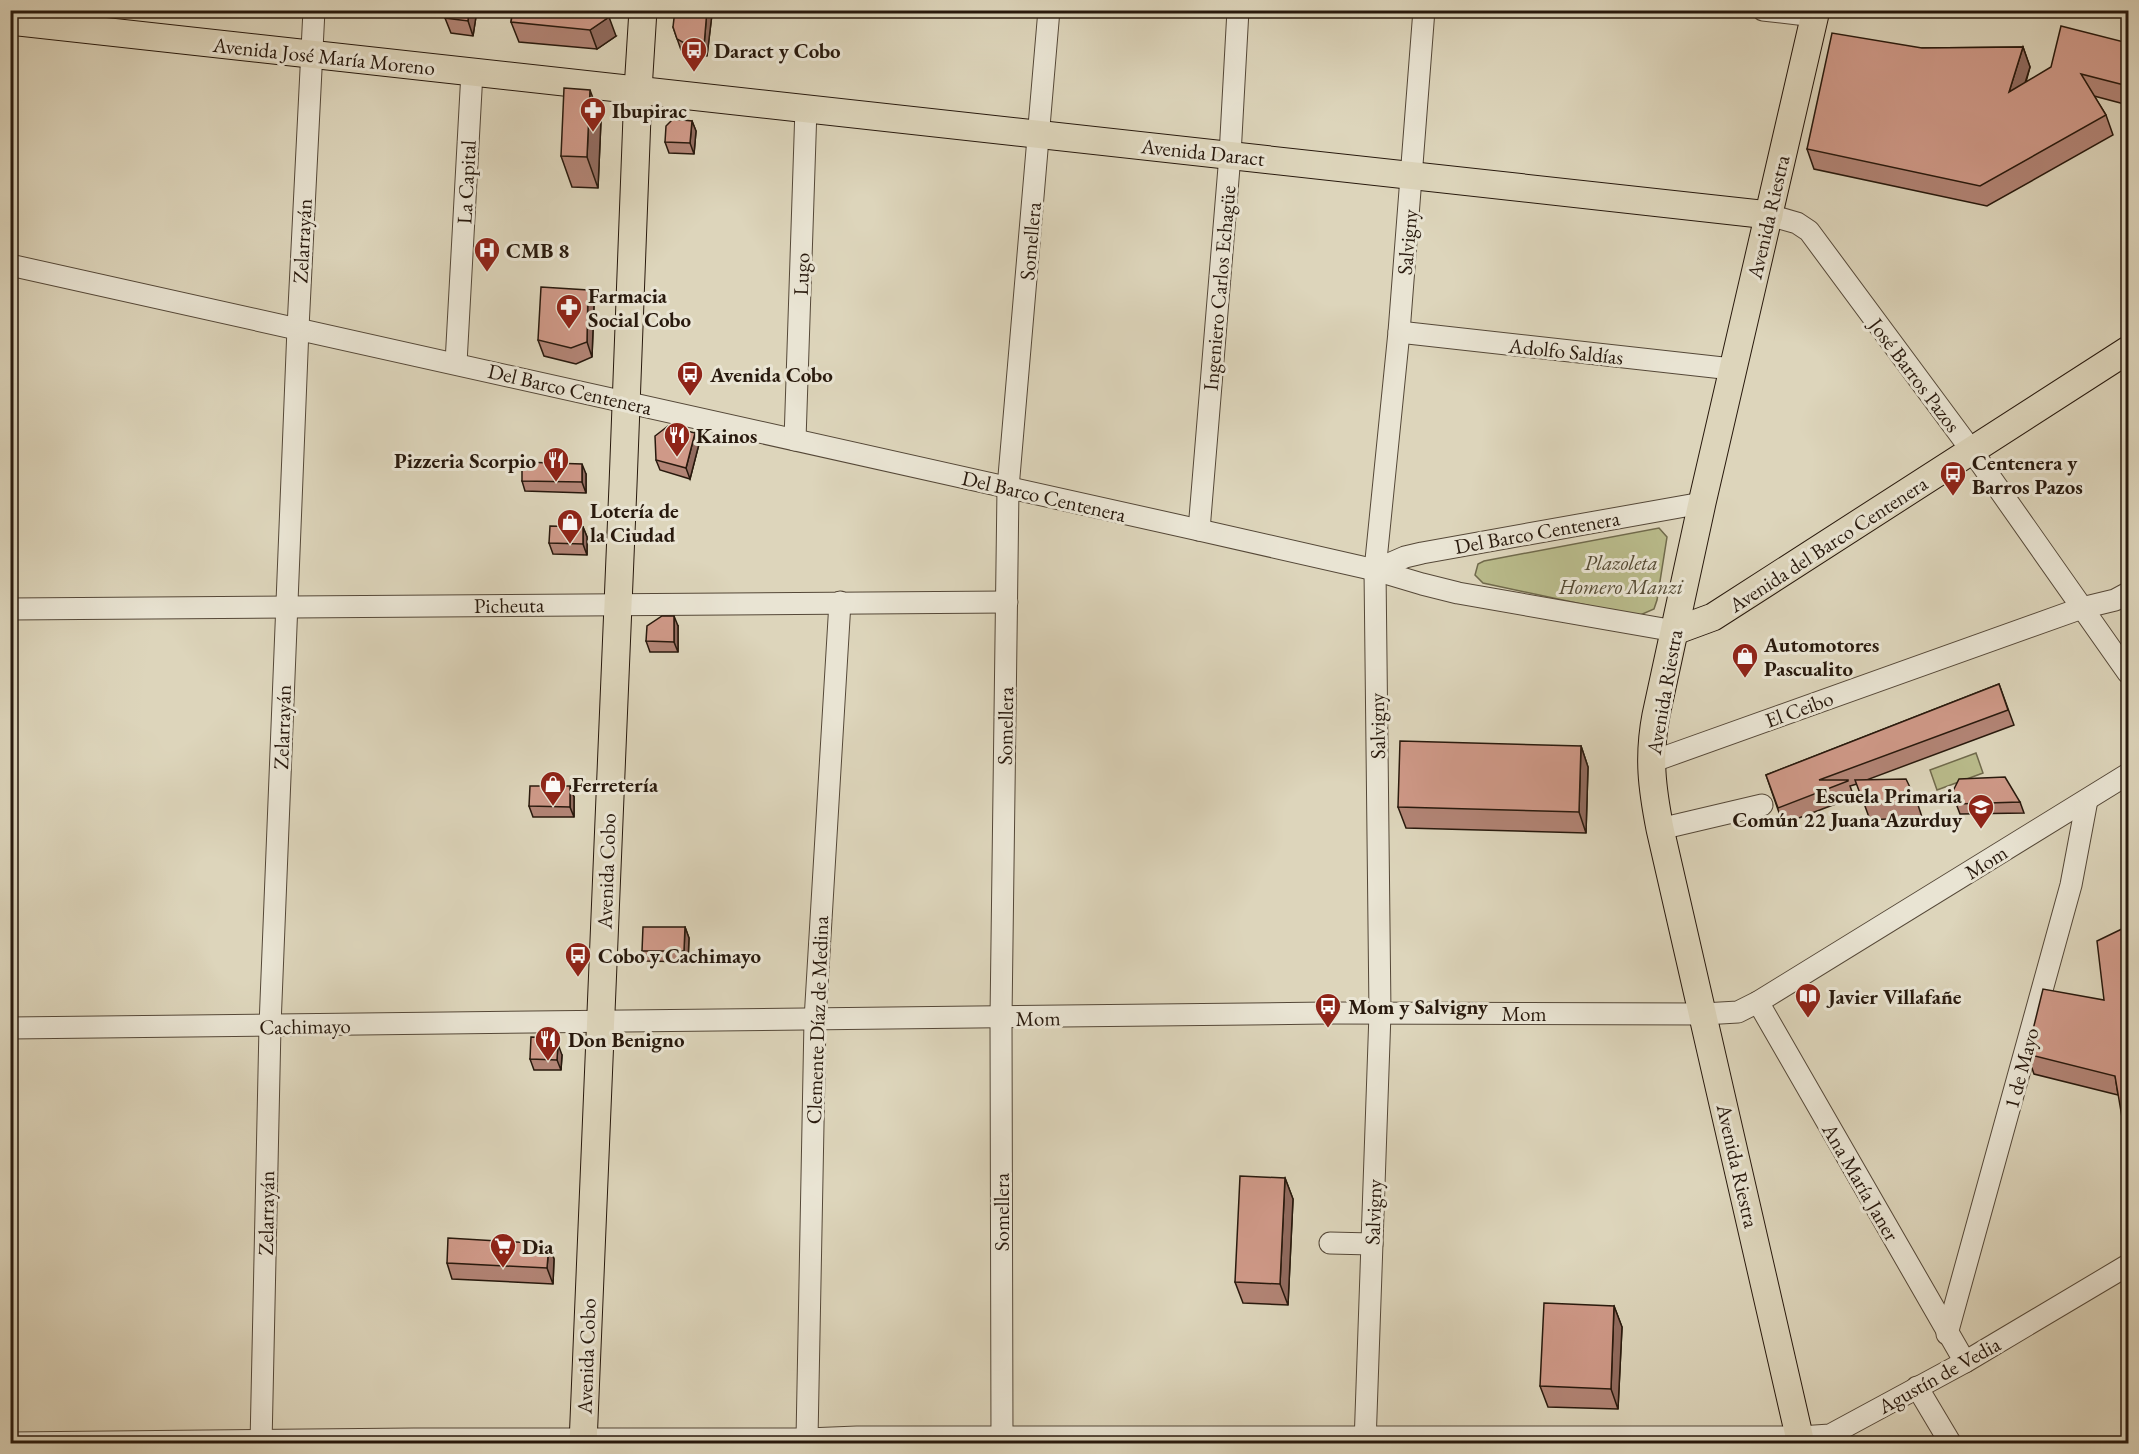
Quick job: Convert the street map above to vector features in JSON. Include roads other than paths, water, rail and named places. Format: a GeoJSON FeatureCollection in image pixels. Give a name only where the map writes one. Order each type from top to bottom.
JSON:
{"type":"FeatureCollection","features":[{"type":"Feature","properties":{"kind":"main road","name":"Avenida Cobo"},"geometry":{"type":"LineString","coordinates":[[583,1441],[643,10]]}},
{"type":"Feature","properties":{"kind":"main road","name":"Avenida Riestra"},"geometry":{"type":"LineString","coordinates":[[1801,1440],[1660,829],[1652,787],[1651,762],[1654,723],[1702,503],[1816,13]]}},
{"type":"Feature","properties":{"kind":"main road","name":"Avenida José María Moreno"},"geometry":{"type":"LineString","coordinates":[[10,21],[638,90]]}},
{"type":"Feature","properties":{"kind":"main road","name":"Avenida Daract"},"geometry":{"type":"LineString","coordinates":[[638,90],[1769,215]]}},
{"type":"Feature","properties":{"kind":"main road","name":"Avenida del Barco Centenera"},"geometry":{"type":"LineString","coordinates":[[1675,632],[1713,617],[2128,350]]}},
{"type":"Feature","properties":{"kind":"street","name":"Zelarrayán"},"geometry":{"type":"LineString","coordinates":[[261,1442],[270,1026],[298,328],[314,10]]}},
{"type":"Feature","properties":{"kind":"street","name":"Somellera"},"geometry":{"type":"LineString","coordinates":[[1002,1440],[1001,1018],[1008,488],[1049,10]]}},
{"type":"Feature","properties":{"kind":"street","name":"Ingeniero Carlos Echagüe"},"geometry":{"type":"LineString","coordinates":[[1199,530],[1230,155],[1238,10]]}},
{"type":"Feature","properties":{"kind":"street","name":"Salvigny"},"geometry":{"type":"LineString","coordinates":[[1365,1440],[1380,1013],[1375,570],[1413,176],[1424,10]]}},
{"type":"Feature","properties":{"kind":"street"},"geometry":{"type":"LineString","coordinates":[[1763,10],[1816,13]]}},
{"type":"Feature","properties":{"kind":"street","name":"La Capital"},"geometry":{"type":"LineString","coordinates":[[456,363],[472,72]]}},
{"type":"Feature","properties":{"kind":"street","name":"Lugo"},"geometry":{"type":"LineString","coordinates":[[795,440],[806,108]]}},
{"type":"Feature","properties":{"kind":"street","name":"José Barros Pazos"},"geometry":{"type":"LineString","coordinates":[[1769,215],[1797,223],[1809,231],[1972,451],[2128,673]]}},
{"type":"Feature","properties":{"kind":"street","name":"Del Barco Centenera"},"geometry":{"type":"LineString","coordinates":[[10,264],[1199,530],[1375,570],[1458,592],[1675,632]]}},
{"type":"Feature","properties":{"kind":"street","name":"Adolfo Saldías"},"geometry":{"type":"LineString","coordinates":[[1399,332],[1732,369]]}},
{"type":"Feature","properties":{"kind":"street","name":"Del Barco Centenera"},"geometry":{"type":"LineString","coordinates":[[1375,570],[1405,557],[1422,553],[1702,503]]}},
{"type":"Feature","properties":{"kind":"street","name":"El Ceibo"},"geometry":{"type":"LineString","coordinates":[[1651,762],[2082,608],[2115,600],[2128,593]]}},
{"type":"Feature","properties":{"kind":"street","name":"Clemente Díaz de Medina"},"geometry":{"type":"LineString","coordinates":[[807,1439],[815,1020],[840,602]]}},
{"type":"Feature","properties":{"kind":"street","name":"Picheuta"},"geometry":{"type":"LineString","coordinates":[[10,609],[1007,602]]}},
{"type":"Feature","properties":{"kind":"street","name":"Mom"},"geometry":{"type":"LineString","coordinates":[[600,1023],[1380,1013],[1703,1014],[1738,1012],[1758,1002],[2128,774]]}},
{"type":"Feature","properties":{"kind":"street","name":"1 de Mayo"},"geometry":{"type":"LineString","coordinates":[[1947,1334],[2071,885],[2087,800]]}},
{"type":"Feature","properties":{"kind":"street"},"geometry":{"type":"LineString","coordinates":[[1660,829],[1762,805]]}},
{"type":"Feature","properties":{"kind":"street","name":"Ana María Janer"},"geometry":{"type":"LineString","coordinates":[[1758,1002],[1965,1362]]}},
{"type":"Feature","properties":{"kind":"street","name":"Cachimayo"},"geometry":{"type":"LineString","coordinates":[[10,1029],[600,1023]]}},
{"type":"Feature","properties":{"kind":"street"},"geometry":{"type":"LineString","coordinates":[[1330,1243],[1372,1244]]}},
{"type":"Feature","properties":{"kind":"street","name":"Agustín de Vedia"},"geometry":{"type":"LineString","coordinates":[[10,1443],[807,1439],[1801,1440],[1830,1436],[1965,1362],[2128,1265]]}},
{"type":"Feature","properties":{"kind":"street"},"geometry":{"type":"LineString","coordinates":[[1917,1387],[1951,1443]]}},
{"type":"Feature","properties":{"kind":"place","name":"Daract y Cobo"},"geometry":{"type":"Point","coordinates":[694,73]}},
{"type":"Feature","properties":{"kind":"place","name":"Ibupirac"},"geometry":{"type":"Point","coordinates":[593,133]}},
{"type":"Feature","properties":{"kind":"place","name":"CMB 8"},"geometry":{"type":"Point","coordinates":[487,273]}},
{"type":"Feature","properties":{"kind":"place","name":"Farmacia Social Cobo"},"geometry":{"type":"Point","coordinates":[569,330]}},
{"type":"Feature","properties":{"kind":"place","name":"Avenida Cobo"},"geometry":{"type":"Point","coordinates":[690,397]}},
{"type":"Feature","properties":{"kind":"place","name":"Kainos"},"geometry":{"type":"Point","coordinates":[677,458]}},
{"type":"Feature","properties":{"kind":"place","name":"Pizzeria Scorpio"},"geometry":{"type":"Point","coordinates":[556,483]}},
{"type":"Feature","properties":{"kind":"place","name":"Centenera y Barros Pazos"},"geometry":{"type":"Point","coordinates":[1953,497]}},
{"type":"Feature","properties":{"kind":"place","name":"Lotería de la Ciudad"},"geometry":{"type":"Point","coordinates":[570,545]}},
{"type":"Feature","properties":{"kind":"place","name":"Automotores Pascualito"},"geometry":{"type":"Point","coordinates":[1745,679]}},
{"type":"Feature","properties":{"kind":"place","name":"Ferretería"},"geometry":{"type":"Point","coordinates":[553,807]}},
{"type":"Feature","properties":{"kind":"place","name":"Escuela Primaria Común 22 Juana Azurduy"},"geometry":{"type":"Point","coordinates":[1981,830]}},
{"type":"Feature","properties":{"kind":"place","name":"Cobo y Cachimayo"},"geometry":{"type":"Point","coordinates":[578,978]}},
{"type":"Feature","properties":{"kind":"place","name":"Javier Villafañe"},"geometry":{"type":"Point","coordinates":[1808,1019]}},
{"type":"Feature","properties":{"kind":"place","name":"Mom y Salvigny"},"geometry":{"type":"Point","coordinates":[1328,1029]}},
{"type":"Feature","properties":{"kind":"place","name":"Don Benigno"},"geometry":{"type":"Point","coordinates":[548,1062]}},
{"type":"Feature","properties":{"kind":"place","name":"Dia"},"geometry":{"type":"Point","coordinates":[503,1269]}},
{"type":"Feature","properties":{"kind":"park label","name":"Plazoleta Homero Manzi"},"geometry":{"type":"Point","coordinates":[1621,574]}}]}
